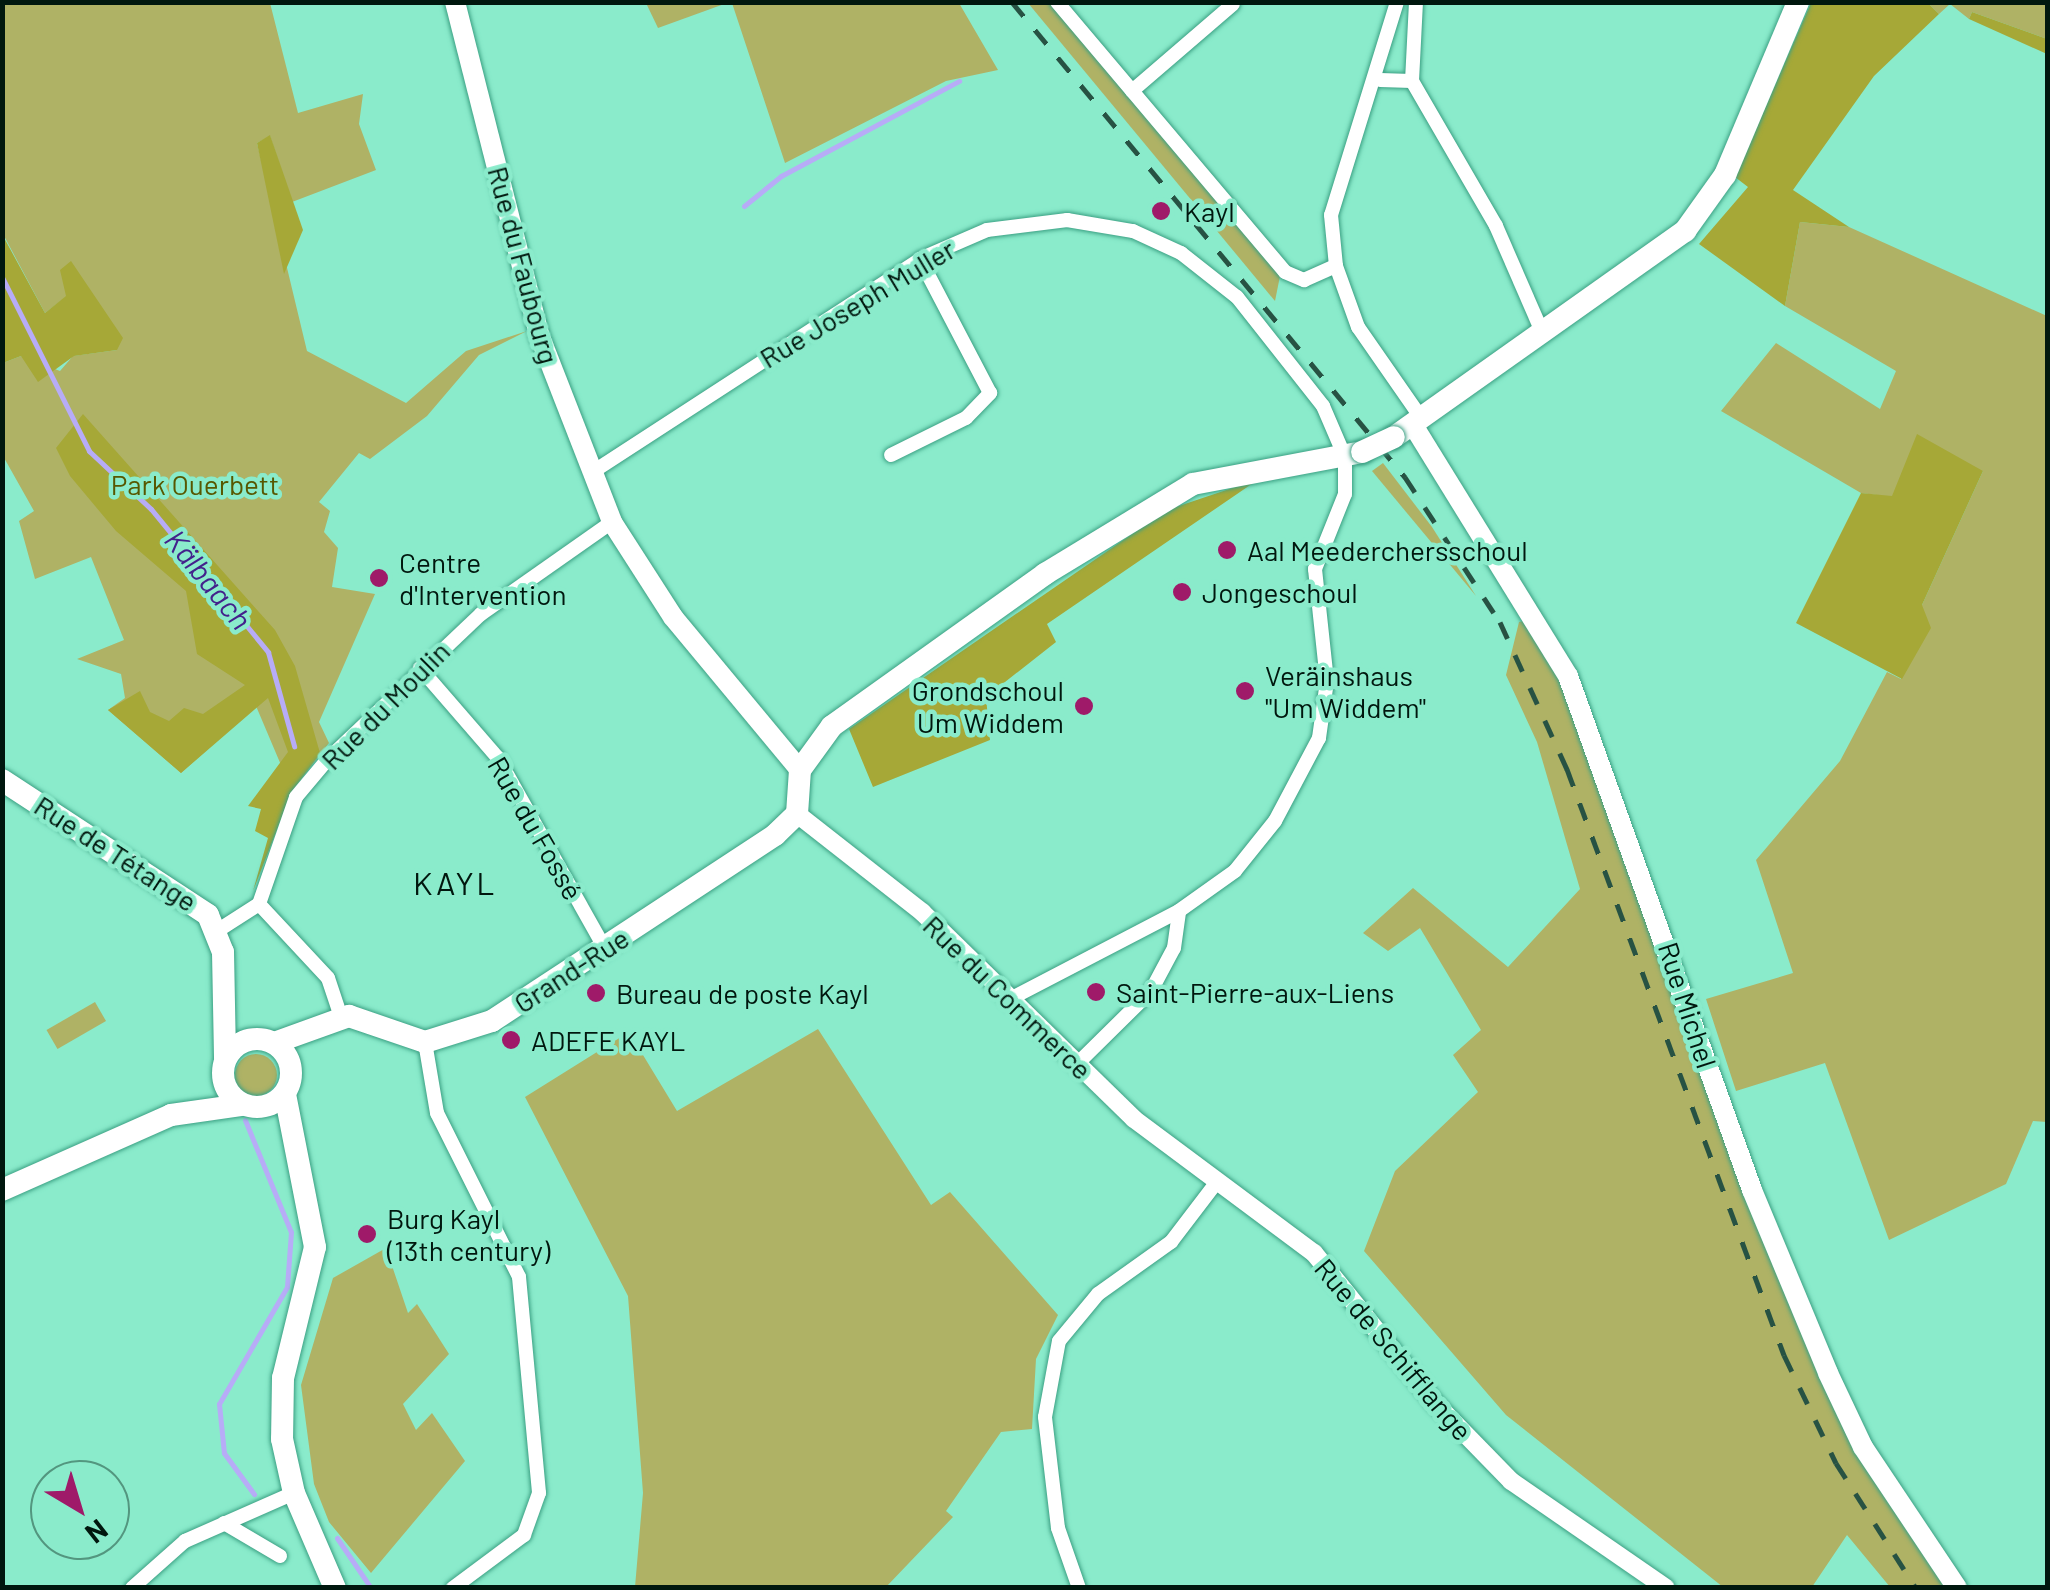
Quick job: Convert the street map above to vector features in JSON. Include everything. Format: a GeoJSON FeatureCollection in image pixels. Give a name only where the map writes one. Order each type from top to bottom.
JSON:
{"type":"FeatureCollection","features":[{"type":"Feature","properties":{"kind":"main road","name":"Rue du Faubourg"},"geometry":{"type":"LineString","coordinates":[[455,2],[540,337],[612,522]]}},
{"type":"Feature","properties":{"kind":"main road"},"geometry":{"type":"LineString","coordinates":[[797,814],[800,770],[832,726],[904,667],[1164,496],[1221,476],[1353,454],[1410,427],[1660,253],[1706,205],[1798,2]]}},
{"type":"Feature","properties":{"kind":"main road","name":"Rue Michel"},"geometry":{"type":"LineString","coordinates":[[1410,427],[1568,676],[1752,1190],[1828,1373],[1863,1447],[1957,1588]]}},
{"type":"Feature","properties":{"kind":"main road"},"geometry":{"type":"LineString","coordinates":[[612,522],[673,617],[800,770]]}},
{"type":"Feature","properties":{"kind":"main road","name":"Rue de Tétange"},"geometry":{"type":"LineString","coordinates":[[2,780],[190,896],[217,931],[224,1066]]}},
{"type":"Feature","properties":{"kind":"main road","name":"Grand-Rue"},"geometry":{"type":"LineString","coordinates":[[424,1042],[492,1020],[605,949],[797,814]]}},
{"type":"Feature","properties":{"kind":"main road"},"geometry":{"type":"LineString","coordinates":[[222,996],[291,1069]]}},
{"type":"Feature","properties":{"kind":"main road"},"geometry":{"type":"LineString","coordinates":[[171,1115],[224,1066],[264,1041],[332,1021],[376,1018],[424,1042]]}},
{"type":"Feature","properties":{"kind":"main road"},"geometry":{"type":"LineString","coordinates":[[332,1021],[291,1069],[284,1094],[316,1248],[283,1378],[294,1493],[335,1588]]}},
{"type":"Feature","properties":{"kind":"main road"},"geometry":{"type":"LineString","coordinates":[[224,1066],[248,1106],[294,1154]]}},
{"type":"Feature","properties":{"kind":"main road"},"geometry":{"type":"LineString","coordinates":[[2,1190],[171,1115],[248,1106],[284,1094]]}},
{"type":"Feature","properties":{"kind":"street"},"geometry":{"type":"LineString","coordinates":[[1058,2],[1285,272],[1304,280],[1336,266]]}},
{"type":"Feature","properties":{"kind":"street"},"geometry":{"type":"LineString","coordinates":[[1397,2],[1380,80],[1336,180],[1336,266],[1358,327],[1410,427]]}},
{"type":"Feature","properties":{"kind":"street"},"geometry":{"type":"LineString","coordinates":[[1416,2],[1412,81],[1496,226],[1543,334]]}},
{"type":"Feature","properties":{"kind":"street"},"geometry":{"type":"LineString","coordinates":[[1132,90],[1233,4]]}},
{"type":"Feature","properties":{"kind":"street"},"geometry":{"type":"LineString","coordinates":[[1380,80],[1412,81]]}},
{"type":"Feature","properties":{"kind":"street","name":"Rue Joseph Muller"},"geometry":{"type":"LineString","coordinates":[[591,473],[920,259],[1025,222],[1133,231],[1180,253],[1236,297],[1323,406],[1353,454]]}},
{"type":"Feature","properties":{"kind":"street"},"geometry":{"type":"LineString","coordinates":[[891,455],[966,418],[990,393],[920,259]]}},
{"type":"Feature","properties":{"kind":"street"},"geometry":{"type":"LineString","coordinates":[[1008,1000],[1179,911],[1260,843],[1318,738],[1328,681],[1315,569],[1346,494],[1353,454]]}},
{"type":"Feature","properties":{"kind":"street","name":"Rue du Moulin"},"geometry":{"type":"LineString","coordinates":[[258,904],[296,797],[420,668],[612,522]]}},
{"type":"Feature","properties":{"kind":"street","name":"Rue du Fossé"},"geometry":{"type":"LineString","coordinates":[[420,668],[498,758],[605,949]]}},
{"type":"Feature","properties":{"kind":"street","name":"Rue du Commerce"},"geometry":{"type":"LineString","coordinates":[[797,814],[922,912],[1076,1065],[1216,1183]]}},
{"type":"Feature","properties":{"kind":"street"},"geometry":{"type":"LineString","coordinates":[[217,931],[258,904],[276,918],[328,978],[332,1021]]}},
{"type":"Feature","properties":{"kind":"street"},"geometry":{"type":"LineString","coordinates":[[1076,1065],[1150,991],[1174,948],[1179,911]]}},
{"type":"Feature","properties":{"kind":"street"},"geometry":{"type":"LineString","coordinates":[[424,1042],[437,1113],[519,1277],[537,1458],[535,1516],[524,1535],[453,1588]]}},
{"type":"Feature","properties":{"kind":"street"},"geometry":{"type":"LineString","coordinates":[[1078,1588],[1058,1528],[1045,1416],[1059,1341],[1098,1294],[1171,1242],[1216,1183]]}},
{"type":"Feature","properties":{"kind":"street","name":"Rue de Schifflange"},"geometry":{"type":"LineString","coordinates":[[1216,1183],[1314,1253],[1434,1404],[1511,1480],[1666,1588]]}},
{"type":"Feature","properties":{"kind":"street"},"geometry":{"type":"LineString","coordinates":[[132,1588],[185,1540],[294,1493]]}},
{"type":"Feature","properties":{"kind":"street"},"geometry":{"type":"LineString","coordinates":[[224,1523],[280,1556]]}},
{"type":"Feature","properties":{"kind":"green space","name":"Park Ouerbett"},"geometry":{"type":"Polygon","coordinates":[[[3,3],[270,3],[298,113],[363,94],[359,124],[376,170],[292,202],[270,136],[257,143],[307,351],[406,403],[466,351],[527,331],[479,355],[427,416],[370,459],[359,453],[319,502],[330,511],[324,532],[338,548],[332,587],[375,594],[319,722],[329,743],[292,791],[256,706],[181,773],[108,710],[125,698],[121,674],[77,659],[124,640],[91,557],[35,579],[19,521],[34,511],[3,456],[3,363],[21,356],[60,371],[73,356],[117,350],[67,296],[45,313],[3,234],[3,3]]]}},
{"type":"Feature","properties":{"kind":"green space"},"geometry":{"type":"Polygon","coordinates":[[[646,3],[727,3],[658,28],[646,3]]]}},
{"type":"Feature","properties":{"kind":"green space"},"geometry":{"type":"Polygon","coordinates":[[[732,3],[959,3],[998,70],[946,81],[785,163],[732,3]]]}},
{"type":"Feature","properties":{"kind":"green space"},"geometry":{"type":"Polygon","coordinates":[[[1028,3],[1050,3],[1280,276],[1275,301],[1028,3]]]}},
{"type":"Feature","properties":{"kind":"green space"},"geometry":{"type":"Polygon","coordinates":[[[1928,3],[2047,3],[2047,39],[1972,12],[1969,19],[1950,4],[1939,14],[1928,3]]]}},
{"type":"Feature","properties":{"kind":"green space"},"geometry":{"type":"Polygon","coordinates":[[[1800,222],[1849,227],[2047,316],[2047,1122],[2033,1121],[2006,1184],[1889,1240],[1825,1063],[1736,1091],[1706,999],[1793,973],[1756,860],[1840,761],[1887,672],[1901,679],[1922,605],[1983,471],[1892,497],[1861,493],[1721,411],[1776,343],[1880,409],[1896,371],[1785,306],[1800,222]]]}},
{"type":"Feature","properties":{"kind":"green space"},"geometry":{"type":"Polygon","coordinates":[[[1383,463],[1432,527],[1476,596],[1372,471],[1383,463]]]}},
{"type":"Feature","properties":{"kind":"green space"},"geometry":{"type":"Polygon","coordinates":[[[1529,620],[1559,669],[1788,1289],[1949,1587],[1890,1587],[1847,1535],[1812,1587],[1723,1587],[1506,1415],[1364,1251],[1395,1171],[1478,1092],[1453,1055],[1481,1030],[1420,928],[1388,951],[1363,933],[1413,888],[1508,967],[1580,889],[1537,742],[1506,675],[1519,622],[1529,620]]]}},
{"type":"Feature","properties":{"kind":"green space"},"geometry":{"type":"Polygon","coordinates":[[[95,1002],[106,1021],[58,1049],[47,1030],[95,1002]]]}},
{"type":"Feature","properties":{"kind":"green space"},"geometry":{"type":"Polygon","coordinates":[[[818,1029],[931,1205],[950,1192],[1058,1315],[1036,1359],[1032,1429],[1001,1432],[946,1511],[953,1517],[886,1587],[635,1587],[643,1493],[628,1296],[525,1097],[629,1032],[677,1111],[818,1029]]]}},
{"type":"Feature","properties":{"kind":"green space"},"geometry":{"type":"Polygon","coordinates":[[[256,1054],[271,1060],[277,1075],[271,1090],[256,1096],[241,1090],[235,1075],[241,1060],[256,1054]]]}},
{"type":"Feature","properties":{"kind":"green space"},"geometry":{"type":"Polygon","coordinates":[[[386,1248],[408,1313],[417,1304],[449,1354],[403,1404],[416,1430],[432,1413],[465,1461],[371,1573],[329,1522],[314,1484],[301,1385],[333,1278],[386,1248]]]}},
{"type":"Feature","properties":{"kind":"shaded area"},"geometry":{"type":"Polygon","coordinates":[[[1811,3],[1928,3],[1939,14],[1874,76],[1793,190],[1849,227],[1800,222],[1785,306],[1699,244],[1748,187],[1735,177],[1811,3]]]}},
{"type":"Feature","properties":{"kind":"shaded area"},"geometry":{"type":"Polygon","coordinates":[[[1972,12],[2047,39],[2047,54],[1969,19],[1972,12]]]}},
{"type":"Feature","properties":{"kind":"shaded area"},"geometry":{"type":"Polygon","coordinates":[[[270,135],[303,230],[284,274],[257,143],[270,135]]]}},
{"type":"Feature","properties":{"kind":"shaded area"},"geometry":{"type":"Polygon","coordinates":[[[2,234],[45,313],[66,296],[60,270],[71,261],[123,338],[117,350],[74,356],[38,382],[21,356],[3,363],[2,234]]]}},
{"type":"Feature","properties":{"kind":"shaded area"},"geometry":{"type":"Polygon","coordinates":[[[83,414],[275,630],[295,666],[320,753],[292,791],[253,891],[268,838],[255,831],[261,809],[248,806],[288,752],[268,698],[181,773],[108,710],[140,691],[150,712],[169,721],[184,708],[203,714],[245,685],[197,654],[186,591],[116,531],[70,476],[56,448],[83,414]]]}},
{"type":"Feature","properties":{"kind":"shaded area"},"geometry":{"type":"Polygon","coordinates":[[[1917,434],[1983,471],[1922,605],[1931,628],[1902,679],[1796,623],[1861,493],[1892,496],[1917,434]]]}},
{"type":"Feature","properties":{"kind":"shaded area"},"geometry":{"type":"Polygon","coordinates":[[[1259,479],[1047,624],[1056,642],[986,697],[990,740],[873,787],[849,729],[1167,510],[1259,479]]]}},
{"type":"Feature","properties":{"kind":"waterway"},"geometry":{"type":"LineString","coordinates":[[744,206],[781,176],[959,81]]}},
{"type":"Feature","properties":{"kind":"waterway","name":"Kälbaach"},"geometry":{"type":"LineString","coordinates":[[2,277],[89,451],[151,509],[268,652],[294,746]]}},
{"type":"Feature","properties":{"kind":"waterway","name":"Kälbaach"},"geometry":{"type":"LineString","coordinates":[[245,1120],[291,1232],[287,1287],[219,1404],[224,1453],[254,1494]]}},
{"type":"Feature","properties":{"kind":"waterway","name":"Kälbaach"},"geometry":{"type":"LineString","coordinates":[[337,1538],[371,1588]]}},
{"type":"Feature","properties":{"kind":"railway"},"geometry":{"type":"LineString","coordinates":[[1012,2],[1405,477],[1500,622],[1567,769],[1784,1355],[1836,1463],[1916,1588]]}},
{"type":"Feature","properties":{"kind":"place","name":"Kayl"},"geometry":{"type":"Point","coordinates":[1161,211]}},
{"type":"Feature","properties":{"kind":"place","name":"Aal Meederchersschoul"},"geometry":{"type":"Point","coordinates":[1227,550]}},
{"type":"Feature","properties":{"kind":"place","name":"Centre d'Intervention"},"geometry":{"type":"Point","coordinates":[379,578]}},
{"type":"Feature","properties":{"kind":"place","name":"Jongeschoul"},"geometry":{"type":"Point","coordinates":[1182,592]}},
{"type":"Feature","properties":{"kind":"place","name":"Veräinshaus \"Um Widdem\""},"geometry":{"type":"Point","coordinates":[1245,691]}},
{"type":"Feature","properties":{"kind":"place","name":"Grondschoul Um Widdem"},"geometry":{"type":"Point","coordinates":[1084,706]}},
{"type":"Feature","properties":{"kind":"place","name":"Saint-Pierre-aux-Liens"},"geometry":{"type":"Point","coordinates":[1096,992]}},
{"type":"Feature","properties":{"kind":"place","name":"Bureau de poste Kayl"},"geometry":{"type":"Point","coordinates":[596,993]}},
{"type":"Feature","properties":{"kind":"place","name":"ADEFE KAYL"},"geometry":{"type":"Point","coordinates":[511,1040]}},
{"type":"Feature","properties":{"kind":"place","name":"Burg Kayl (13th century)"},"geometry":{"type":"Point","coordinates":[367,1234]}},
{"type":"Feature","properties":{"kind":"district","name":"KAYL"},"geometry":{"type":"Point","coordinates":[455,882]}}]}
